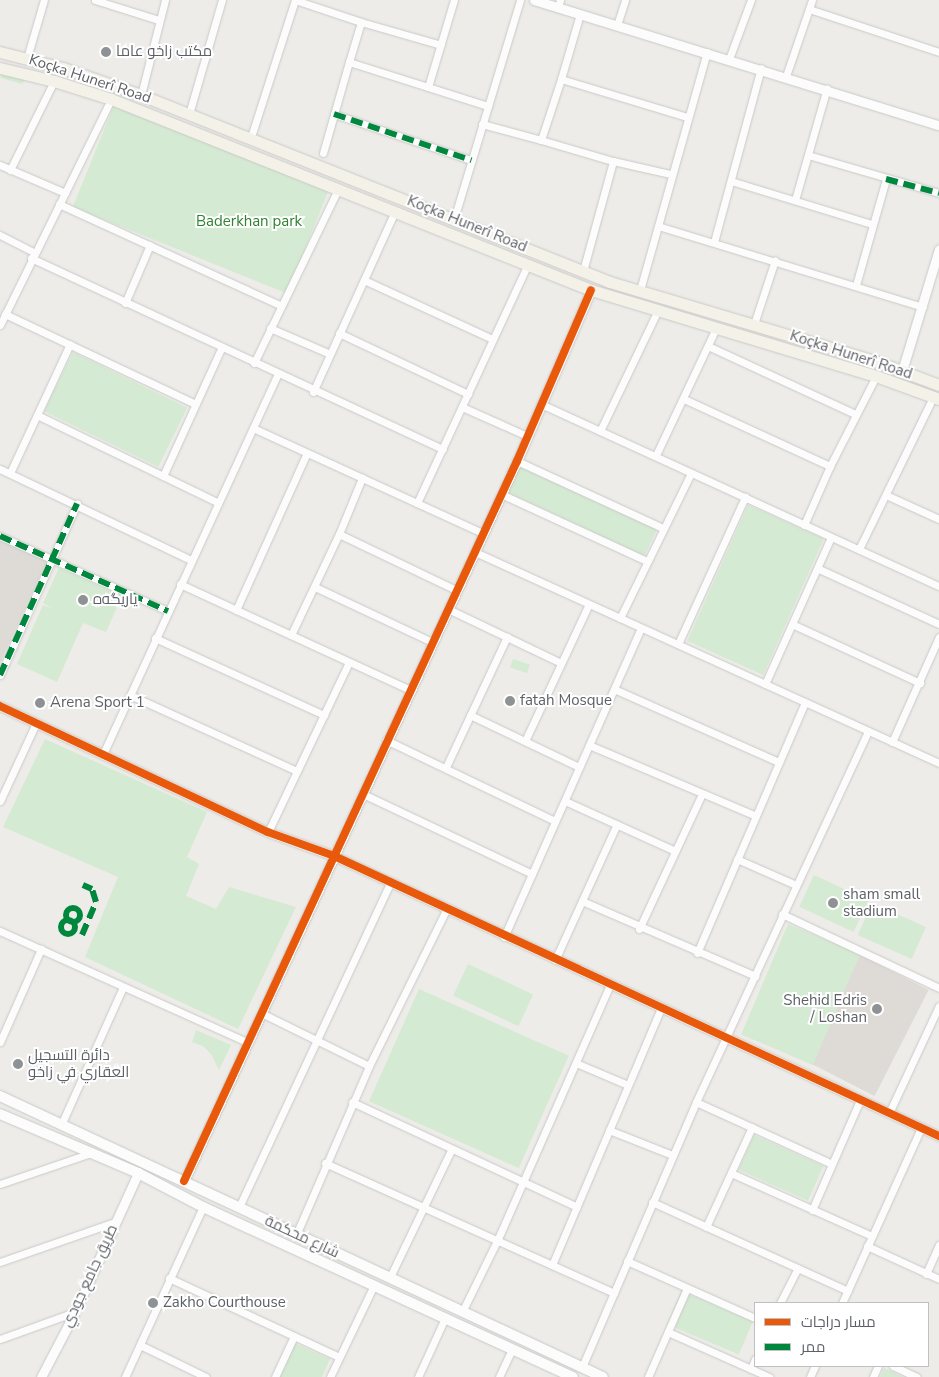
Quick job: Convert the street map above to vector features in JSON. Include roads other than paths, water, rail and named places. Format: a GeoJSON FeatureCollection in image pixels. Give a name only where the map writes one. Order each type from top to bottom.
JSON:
{"type":"FeatureCollection","features":[{"type":"Feature","properties":{"kind":"main road","name":"Koçka Hunerî Road"},"geometry":{"type":"LineString","coordinates":[[0,52],[85,75],[141,95],[251,137],[583,271],[902,371],[939,385]]}},
{"type":"Feature","properties":{"kind":"main road"},"geometry":{"type":"LineString","coordinates":[[0,68],[54,81],[111,99],[591,290],[876,376],[936,398]]}},
{"type":"Feature","properties":{"kind":"main road"},"geometry":{"type":"LineString","coordinates":[[81,89],[85,75]]}},
{"type":"Feature","properties":{"kind":"main road"},"geometry":{"type":"LineString","coordinates":[[776,346],[780,332]]}},
{"type":"Feature","properties":{"kind":"main road","name":"شارع محكمة"},"geometry":{"type":"LineString","coordinates":[[0,1096],[603,1377]]}},
{"type":"Feature","properties":{"kind":"main road","name":"شارع محكمة"},"geometry":{"type":"LineString","coordinates":[[0,1114],[88,1154],[138,1173],[202,1207],[573,1377]]}},
{"type":"Feature","properties":{"kind":"street"},"geometry":{"type":"LineString","coordinates":[[27,58],[44,0]]}},
{"type":"Feature","properties":{"kind":"street"},"geometry":{"type":"LineString","coordinates":[[95,0],[159,20]]}},
{"type":"Feature","properties":{"kind":"street"},"geometry":{"type":"LineString","coordinates":[[141,95],[165,0]]}},
{"type":"Feature","properties":{"kind":"street"},"geometry":{"type":"LineString","coordinates":[[189,114],[222,0]]}},
{"type":"Feature","properties":{"kind":"street"},"geometry":{"type":"LineString","coordinates":[[251,137],[295,0],[361,22],[441,45]]}},
{"type":"Feature","properties":{"kind":"street"},"geometry":{"type":"LineString","coordinates":[[428,87],[454,0]]}},
{"type":"Feature","properties":{"kind":"street"},"geometry":{"type":"LineString","coordinates":[[454,219],[520,0]]}},
{"type":"Feature","properties":{"kind":"street"},"geometry":{"type":"LineString","coordinates":[[534,0],[559,4],[580,14],[827,88],[939,125]]}},
{"type":"Feature","properties":{"kind":"street"},"geometry":{"type":"LineString","coordinates":[[617,25],[624,0]]}},
{"type":"Feature","properties":{"kind":"street"},"geometry":{"type":"LineString","coordinates":[[730,59],[750,0]]}},
{"type":"Feature","properties":{"kind":"street"},"geometry":{"type":"LineString","coordinates":[[786,76],[812,0]]}},
{"type":"Feature","properties":{"kind":"street"},"geometry":{"type":"LineString","coordinates":[[809,10],[939,52]]}},
{"type":"Feature","properties":{"kind":"street"},"geometry":{"type":"LineString","coordinates":[[541,140],[580,14]]}},
{"type":"Feature","properties":{"kind":"street"},"geometry":{"type":"LineString","coordinates":[[323,153],[361,22]]}},
{"type":"Feature","properties":{"kind":"street"},"geometry":{"type":"LineString","coordinates":[[640,290],[670,174],[707,52]]}},
{"type":"Feature","properties":{"kind":"street"},"geometry":{"type":"LineString","coordinates":[[349,62],[488,106]]}},
{"type":"Feature","properties":{"kind":"street"},"geometry":{"type":"LineString","coordinates":[[714,242],[761,68]]}},
{"type":"Feature","properties":{"kind":"street"},"geometry":{"type":"LineString","coordinates":[[561,79],[687,117]]}},
{"type":"Feature","properties":{"kind":"street"},"geometry":{"type":"LineString","coordinates":[[10,170],[54,81]]}},
{"type":"Feature","properties":{"kind":"street"},"geometry":{"type":"LineString","coordinates":[[795,200],[827,88]]}},
{"type":"Feature","properties":{"kind":"street"},"geometry":{"type":"LineString","coordinates":[[0,324],[111,99]]}},
{"type":"Feature","properties":{"kind":"street"},"geometry":{"type":"LineString","coordinates":[[334,114],[471,160]]}},
{"type":"Feature","properties":{"kind":"street"},"geometry":{"type":"LineString","coordinates":[[482,124],[613,162],[670,174]]}},
{"type":"Feature","properties":{"kind":"street"},"geometry":{"type":"LineString","coordinates":[[808,155],[939,193]]}},
{"type":"Feature","properties":{"kind":"street"},"geometry":{"type":"LineString","coordinates":[[583,271],[613,162]]}},
{"type":"Feature","properties":{"kind":"street"},"geometry":{"type":"LineString","coordinates":[[0,165],[65,193]]}},
{"type":"Feature","properties":{"kind":"street"},"geometry":{"type":"LineString","coordinates":[[856,285],[886,178]]}},
{"type":"Feature","properties":{"kind":"street"},"geometry":{"type":"LineString","coordinates":[[731,181],[872,224]]}},
{"type":"Feature","properties":{"kind":"street"},"geometry":{"type":"LineString","coordinates":[[254,363],[280,305],[338,188]]}},
{"type":"Feature","properties":{"kind":"street"},"geometry":{"type":"LineString","coordinates":[[59,204],[280,305]]}},
{"type":"Feature","properties":{"kind":"street"},"geometry":{"type":"LineString","coordinates":[[313,392],[395,211]]}},
{"type":"Feature","properties":{"kind":"street"},"geometry":{"type":"LineString","coordinates":[[658,226],[775,260],[923,307]]}},
{"type":"Feature","properties":{"kind":"street"},"geometry":{"type":"LineString","coordinates":[[0,235],[33,255],[125,303],[313,392],[443,449]]}},
{"type":"Feature","properties":{"kind":"street"},"geometry":{"type":"LineString","coordinates":[[125,303],[150,246]]}},
{"type":"Feature","properties":{"kind":"street"},"geometry":{"type":"LineString","coordinates":[[902,371],[923,307],[939,249]]}},
{"type":"Feature","properties":{"kind":"street"},"geometry":{"type":"LineString","coordinates":[[754,324],[775,260]]}},
{"type":"Feature","properties":{"kind":"street"},"geometry":{"type":"LineString","coordinates":[[417,503],[528,264]]}},
{"type":"Feature","properties":{"kind":"street"},"geometry":{"type":"LineString","coordinates":[[364,280],[492,340]]}},
{"type":"Feature","properties":{"kind":"street"},"geometry":{"type":"LineString","coordinates":[[184,1181],[332,855],[364,794],[386,740],[517,461],[591,290]]}},
{"type":"Feature","properties":{"kind":"street"},"geometry":{"type":"LineString","coordinates":[[0,303],[7,310],[70,344],[195,404]]}},
{"type":"Feature","properties":{"kind":"street"},"geometry":{"type":"LineString","coordinates":[[600,431],[658,310]]}},
{"type":"Feature","properties":{"kind":"street"},"geometry":{"type":"LineString","coordinates":[[270,328],[330,354]]}},
{"type":"Feature","properties":{"kind":"street"},"geometry":{"type":"LineString","coordinates":[[656,456],[716,328]]}},
{"type":"Feature","properties":{"kind":"street"},"geometry":{"type":"LineString","coordinates":[[340,333],[468,394]]}},
{"type":"Feature","properties":{"kind":"street"},"geometry":{"type":"LineString","coordinates":[[10,473],[70,344]]}},
{"type":"Feature","properties":{"kind":"street"},"geometry":{"type":"LineString","coordinates":[[708,346],[855,414]]}},
{"type":"Feature","properties":{"kind":"street"},"geometry":{"type":"LineString","coordinates":[[163,476],[221,348]]}},
{"type":"Feature","properties":{"kind":"street"},"geometry":{"type":"LineString","coordinates":[[103,754],[277,375]]}},
{"type":"Feature","properties":{"kind":"street"},"geometry":{"type":"LineString","coordinates":[[804,525],[855,414],[876,376]]}},
{"type":"Feature","properties":{"kind":"street"},"geometry":{"type":"LineString","coordinates":[[859,549],[936,398]]}},
{"type":"Feature","properties":{"kind":"street"},"geometry":{"type":"LineString","coordinates":[[684,399],[830,466]]}},
{"type":"Feature","properties":{"kind":"street"},"geometry":{"type":"LineString","coordinates":[[541,404],[939,586]]}},
{"type":"Feature","properties":{"kind":"street"},"geometry":{"type":"LineString","coordinates":[[462,407],[527,436]]}},
{"type":"Feature","properties":{"kind":"street"},"geometry":{"type":"LineString","coordinates":[[37,415],[218,502]]}},
{"type":"Feature","properties":{"kind":"street"},"geometry":{"type":"LineString","coordinates":[[253,428],[482,533]]}},
{"type":"Feature","properties":{"kind":"street"},"geometry":{"type":"LineString","coordinates":[[236,610],[307,453]]}},
{"type":"Feature","properties":{"kind":"street"},"geometry":{"type":"LineString","coordinates":[[517,461],[663,528]]}},
{"type":"Feature","properties":{"kind":"street"},"geometry":{"type":"LineString","coordinates":[[0,469],[77,504],[191,560]]}},
{"type":"Feature","properties":{"kind":"street"},"geometry":{"type":"LineString","coordinates":[[620,618],[690,473]]}},
{"type":"Feature","properties":{"kind":"street"},"geometry":{"type":"LineString","coordinates":[[291,635],[339,534],[362,478]]}},
{"type":"Feature","properties":{"kind":"street"},"geometry":{"type":"LineString","coordinates":[[501,494],[647,562]]}},
{"type":"Feature","properties":{"kind":"street"},"geometry":{"type":"LineString","coordinates":[[886,495],[939,519]]}},
{"type":"Feature","properties":{"kind":"street"},"geometry":{"type":"LineString","coordinates":[[678,644],[745,497]]}},
{"type":"Feature","properties":{"kind":"street"},"geometry":{"type":"LineString","coordinates":[[0,675],[77,504]]}},
{"type":"Feature","properties":{"kind":"street"},"geometry":{"type":"LineString","coordinates":[[339,534],[456,590]]}},
{"type":"Feature","properties":{"kind":"street"},"geometry":{"type":"LineString","coordinates":[[0,536],[168,611]]}},
{"type":"Feature","properties":{"kind":"street"},"geometry":{"type":"LineString","coordinates":[[765,684],[794,625],[831,537]]}},
{"type":"Feature","properties":{"kind":"street"},"geometry":{"type":"LineString","coordinates":[[475,552],[939,763]]}},
{"type":"Feature","properties":{"kind":"street"},"geometry":{"type":"LineString","coordinates":[[819,569],[939,624]]}},
{"type":"Feature","properties":{"kind":"street"},"geometry":{"type":"LineString","coordinates":[[180,584],[410,690]]}},
{"type":"Feature","properties":{"kind":"street"},"geometry":{"type":"LineString","coordinates":[[315,587],[432,642]]}},
{"type":"Feature","properties":{"kind":"street"},"geometry":{"type":"LineString","coordinates":[[525,742],[589,604]]}},
{"type":"Feature","properties":{"kind":"street"},"geometry":{"type":"LineString","coordinates":[[448,609],[560,663]]}},
{"type":"Feature","properties":{"kind":"street"},"geometry":{"type":"LineString","coordinates":[[794,625],[920,683]]}},
{"type":"Feature","properties":{"kind":"street"},"geometry":{"type":"LineString","coordinates":[[504,937],[641,628]]}},
{"type":"Feature","properties":{"kind":"street"},"geometry":{"type":"LineString","coordinates":[[446,767],[507,637]]}},
{"type":"Feature","properties":{"kind":"street"},"geometry":{"type":"LineString","coordinates":[[892,742],[939,637]]}},
{"type":"Feature","properties":{"kind":"street"},"geometry":{"type":"LineString","coordinates":[[155,638],[324,715]]}},
{"type":"Feature","properties":{"kind":"street"},"geometry":{"type":"LineString","coordinates":[[268,832],[349,662]]}},
{"type":"Feature","properties":{"kind":"street"},"geometry":{"type":"LineString","coordinates":[[614,689],[779,762]]}},
{"type":"Feature","properties":{"kind":"street"},"geometry":{"type":"LineString","coordinates":[[130,695],[296,771]]}},
{"type":"Feature","properties":{"kind":"street"},"geometry":{"type":"LineString","coordinates":[[697,953],[805,702]]}},
{"type":"Feature","properties":{"kind":"street"},"geometry":{"type":"LineString","coordinates":[[0,706],[268,832],[332,855],[504,937],[939,1136]]}},
{"type":"Feature","properties":{"kind":"street"},"geometry":{"type":"LineString","coordinates":[[470,715],[579,767]]}},
{"type":"Feature","properties":{"kind":"street"},"geometry":{"type":"LineString","coordinates":[[0,801],[36,723]]}},
{"type":"Feature","properties":{"kind":"street"},"geometry":{"type":"LineString","coordinates":[[582,1367],[672,1155],[868,731]]}},
{"type":"Feature","properties":{"kind":"street"},"geometry":{"type":"LineString","coordinates":[[386,740],[446,767],[555,821]]}},
{"type":"Feature","properties":{"kind":"street"},"geometry":{"type":"LineString","coordinates":[[589,745],[701,796],[756,816]]}},
{"type":"Feature","properties":{"kind":"street"},"geometry":{"type":"LineString","coordinates":[[364,794],[532,874]]}},
{"type":"Feature","properties":{"kind":"street"},"geometry":{"type":"LineString","coordinates":[[639,929],[701,796]]}},
{"type":"Feature","properties":{"kind":"street"},"geometry":{"type":"LineString","coordinates":[[564,801],[675,851]]}},
{"type":"Feature","properties":{"kind":"street"},"geometry":{"type":"LineString","coordinates":[[555,960],[617,824]]}},
{"type":"Feature","properties":{"kind":"street"},"geometry":{"type":"LineString","coordinates":[[737,860],[796,885]]}},
{"type":"Feature","properties":{"kind":"street"},"geometry":{"type":"LineString","coordinates":[[239,1207],[390,883]]}},
{"type":"Feature","properties":{"kind":"street"},"geometry":{"type":"LineString","coordinates":[[582,901],[639,929],[754,976]]}},
{"type":"Feature","properties":{"kind":"street"},"geometry":{"type":"LineString","coordinates":[[296,1235],[352,1102],[446,910]]}},
{"type":"Feature","properties":{"kind":"street"},"geometry":{"type":"LineString","coordinates":[[782,914],[939,988]]}},
{"type":"Feature","properties":{"kind":"street"},"geometry":{"type":"LineString","coordinates":[[0,931],[248,1042]]}},
{"type":"Feature","properties":{"kind":"street"},"geometry":{"type":"LineString","coordinates":[[0,1042],[41,949]]}},
{"type":"Feature","properties":{"kind":"street"},"geometry":{"type":"LineString","coordinates":[[462,1312],[498,1240],[610,985]]}},
{"type":"Feature","properties":{"kind":"street"},"geometry":{"type":"LineString","coordinates":[[61,1125],[123,987]]}},
{"type":"Feature","properties":{"kind":"street"},"geometry":{"type":"LineString","coordinates":[[889,1113],[939,1006]]}},
{"type":"Feature","properties":{"kind":"street"},"geometry":{"type":"LineString","coordinates":[[552,1265],[661,1008]]}},
{"type":"Feature","properties":{"kind":"street"},"geometry":{"type":"LineString","coordinates":[[261,1013],[369,1066]]}},
{"type":"Feature","properties":{"kind":"street"},"geometry":{"type":"LineString","coordinates":[[576,1063],[628,1085]]}},
{"type":"Feature","properties":{"kind":"street"},"geometry":{"type":"LineString","coordinates":[[812,1210],[860,1100]]}},
{"type":"Feature","properties":{"kind":"street"},"geometry":{"type":"LineString","coordinates":[[352,1102],[522,1184],[577,1207]]}},
{"type":"Feature","properties":{"kind":"street"},"geometry":{"type":"LineString","coordinates":[[696,1102],[832,1164]]}},
{"type":"Feature","properties":{"kind":"street"},"geometry":{"type":"LineString","coordinates":[[706,1227],[752,1128]]}},
{"type":"Feature","properties":{"kind":"street"},"geometry":{"type":"LineString","coordinates":[[842,1302],[921,1128]]}},
{"type":"Feature","properties":{"kind":"street"},"geometry":{"type":"LineString","coordinates":[[609,1130],[672,1155]]}},
{"type":"Feature","properties":{"kind":"street"},"geometry":{"type":"LineString","coordinates":[[390,1277],[425,1208],[451,1150]]}},
{"type":"Feature","properties":{"kind":"street"},"geometry":{"type":"LineString","coordinates":[[0,1184],[88,1154]]}},
{"type":"Feature","properties":{"kind":"street"},"geometry":{"type":"LineString","coordinates":[[325,1163],[614,1293]]}},
{"type":"Feature","properties":{"kind":"street","name":"طريق جامع جودي"},"geometry":{"type":"LineString","coordinates":[[41,1377],[75,1312],[138,1173]]}},
{"type":"Feature","properties":{"kind":"street"},"geometry":{"type":"LineString","coordinates":[[731,1173],[872,1236]]}},
{"type":"Feature","properties":{"kind":"street"},"geometry":{"type":"LineString","coordinates":[[652,1202],[848,1291]]}},
{"type":"Feature","properties":{"kind":"street"},"geometry":{"type":"LineString","coordinates":[[125,1377],[202,1207]]}},
{"type":"Feature","properties":{"kind":"street"},"geometry":{"type":"LineString","coordinates":[[0,1262],[115,1222]]}},
{"type":"Feature","properties":{"kind":"street"},"geometry":{"type":"LineString","coordinates":[[867,1246],[939,1280]]}},
{"type":"Feature","properties":{"kind":"street"},"geometry":{"type":"LineString","coordinates":[[926,1274],[939,1246]]}},
{"type":"Feature","properties":{"kind":"street"},"geometry":{"type":"LineString","coordinates":[[627,1262],[754,1318]]}},
{"type":"Feature","properties":{"kind":"street"},"geometry":{"type":"LineString","coordinates":[[781,1302],[798,1268]]}},
{"type":"Feature","properties":{"kind":"street"},"geometry":{"type":"LineString","coordinates":[[169,1278],[340,1357]]}},
{"type":"Feature","properties":{"kind":"street"},"geometry":{"type":"LineString","coordinates":[[330,1377],[374,1285]]}},
{"type":"Feature","properties":{"kind":"street"},"geometry":{"type":"LineString","coordinates":[[648,1377],[687,1288]]}},
{"type":"Feature","properties":{"kind":"street"},"geometry":{"type":"LineString","coordinates":[[0,1339],[75,1312]]}},
{"type":"Feature","properties":{"kind":"street"},"geometry":{"type":"LineString","coordinates":[[418,1377],[445,1318]]}},
{"type":"Feature","properties":{"kind":"street"},"geometry":{"type":"LineString","coordinates":[[668,1332],[769,1377]]}},
{"type":"Feature","properties":{"kind":"street"},"geometry":{"type":"LineString","coordinates":[[275,1377],[294,1336]]}},
{"type":"Feature","properties":{"kind":"street"},"geometry":{"type":"LineString","coordinates":[[140,1345],[206,1377]]}},
{"type":"Feature","properties":{"kind":"street"},"geometry":{"type":"LineString","coordinates":[[499,1377],[512,1348]]}},
{"type":"Feature","properties":{"kind":"street"},"geometry":{"type":"LineString","coordinates":[[751,1369],[754,1362]]}},
{"type":"Feature","properties":{"kind":"street"},"geometry":{"type":"LineString","coordinates":[[895,1367],[917,1377]]}},
{"type":"Feature","properties":{"kind":"place","name":"مكتب زاخو عاما"},"geometry":{"type":"Point","coordinates":[106,52]}},
{"type":"Feature","properties":{"kind":"place","name":"یاریگه‌ه"},"geometry":{"type":"Point","coordinates":[83,600]}},
{"type":"Feature","properties":{"kind":"place","name":"fatah Mosque"},"geometry":{"type":"Point","coordinates":[510,701]}},
{"type":"Feature","properties":{"kind":"place","name":"Arena Sport 1"},"geometry":{"type":"Point","coordinates":[40,703]}},
{"type":"Feature","properties":{"kind":"place","name":"sham small stadium"},"geometry":{"type":"Point","coordinates":[833,903]}},
{"type":"Feature","properties":{"kind":"place","name":"Shehid Edris / Loshan"},"geometry":{"type":"Point","coordinates":[877,1009]}},
{"type":"Feature","properties":{"kind":"place","name":"دائرة التسجيل العقاري في زاخو"},"geometry":{"type":"Point","coordinates":[18,1064]}},
{"type":"Feature","properties":{"kind":"place","name":"Zakho Courthouse"},"geometry":{"type":"Point","coordinates":[153,1303]}},
{"type":"Feature","properties":{"kind":"park label","name":"Baderkhan park"},"geometry":{"type":"Point","coordinates":[249,222]}}]}
